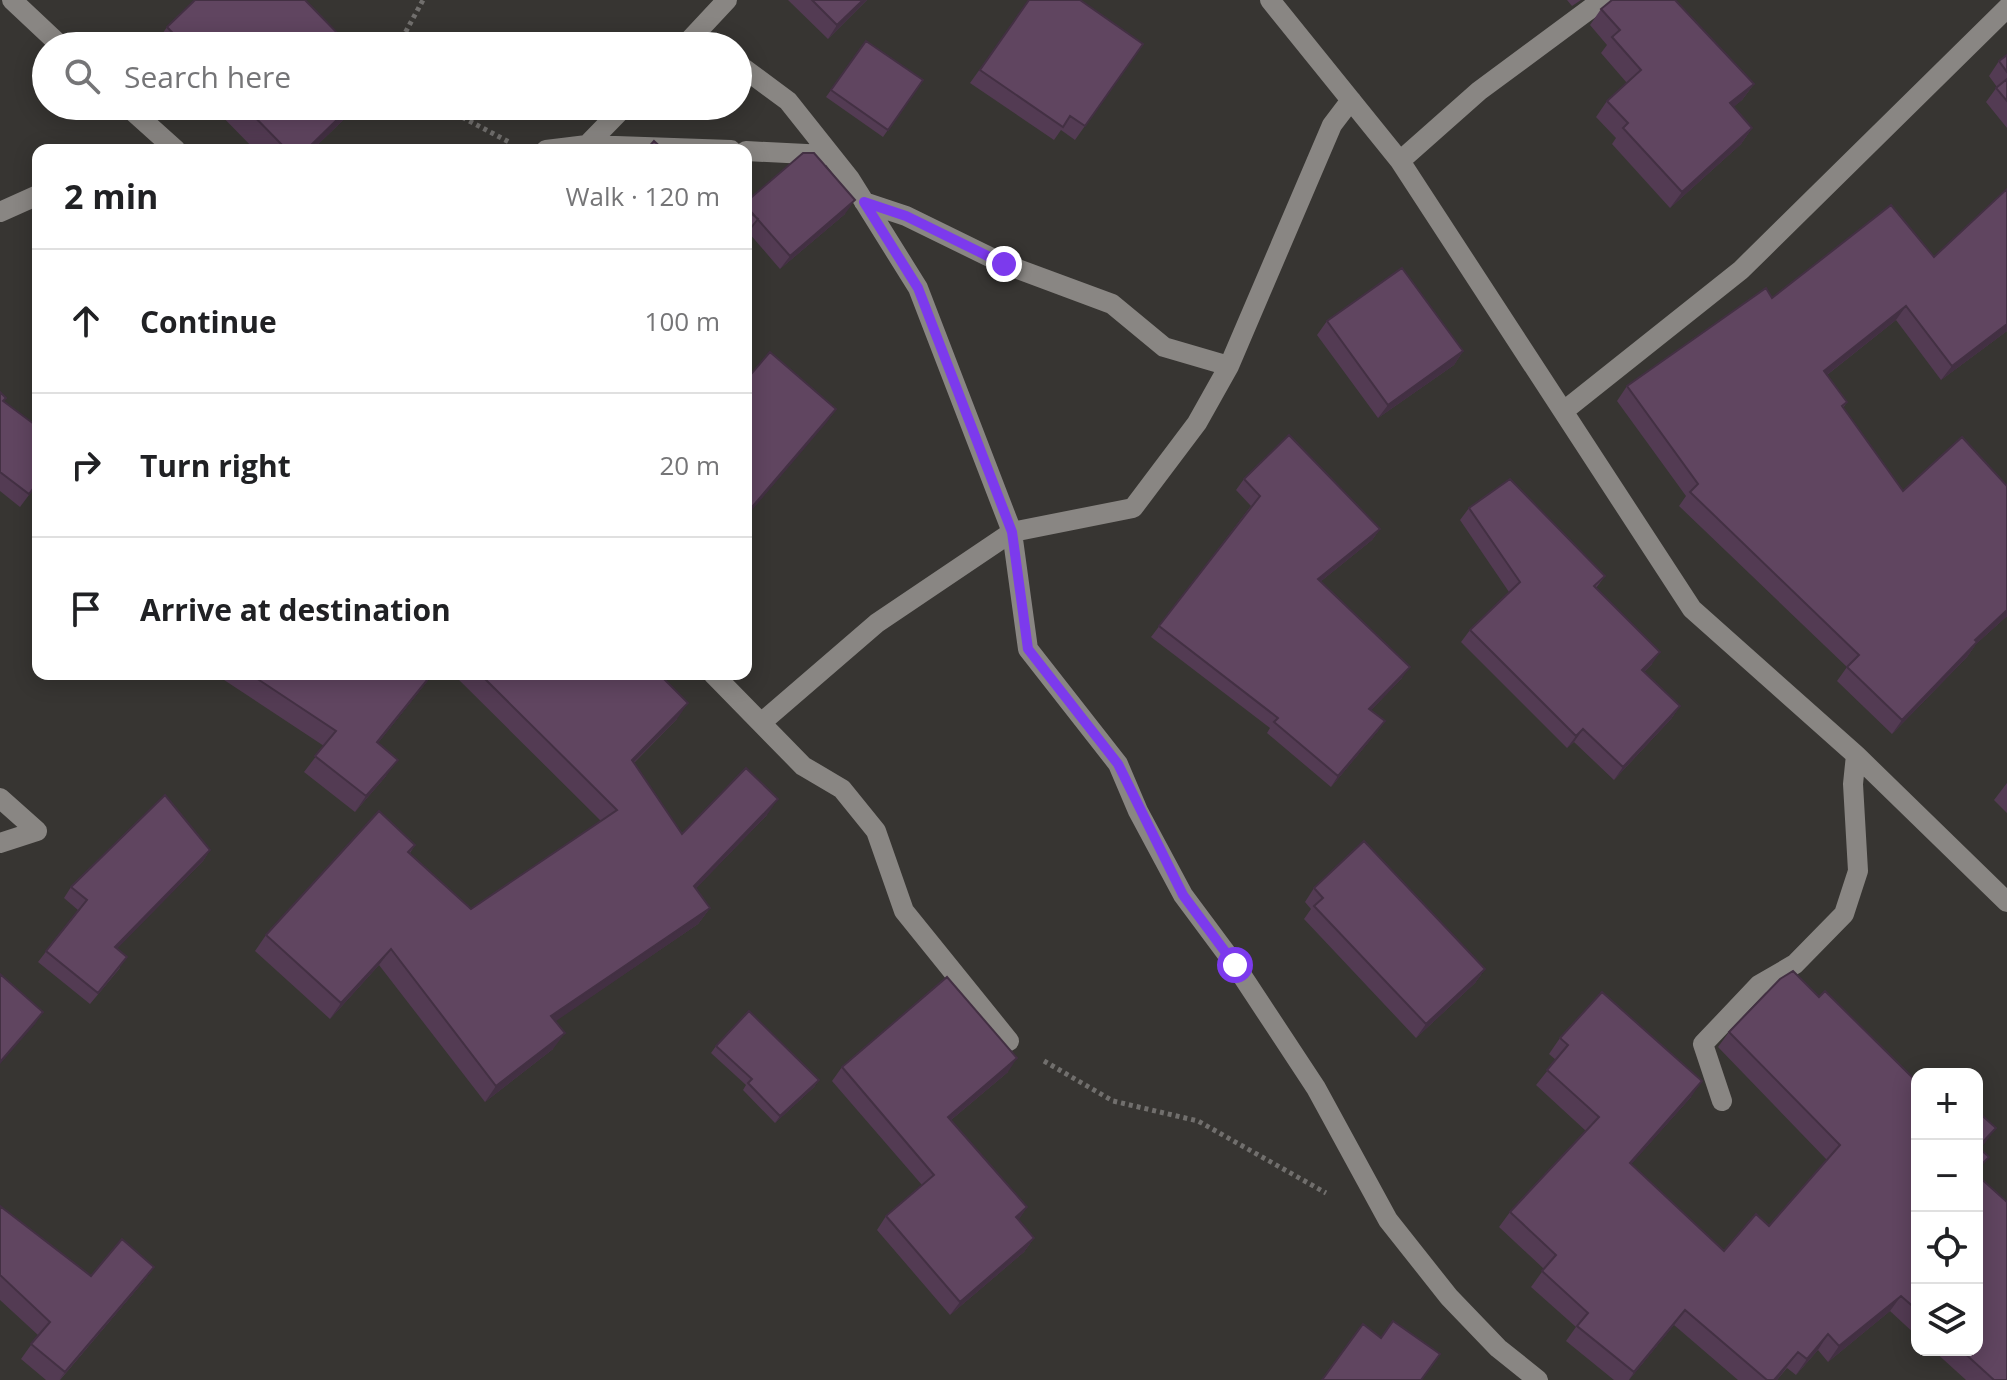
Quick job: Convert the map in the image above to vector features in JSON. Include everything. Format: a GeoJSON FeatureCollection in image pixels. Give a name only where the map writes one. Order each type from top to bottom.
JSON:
{"type":"FeatureCollection","features":[{"type":"Feature","properties":{"kind":"street"},"geometry":{"type":"LineString","coordinates":[[12,0],[46,32]]}},
{"type":"Feature","properties":{"kind":"street"},"geometry":{"type":"LineString","coordinates":[[697,32],[727,0]]}},
{"type":"Feature","properties":{"kind":"street"},"geometry":{"type":"LineString","coordinates":[[1270,0],[1400,161],[1692,609],[1856,755],[2007,902]]}},
{"type":"Feature","properties":{"kind":"street"},"geometry":{"type":"LineString","coordinates":[[1400,161],[1479,91],[1602,0]]}},
{"type":"Feature","properties":{"kind":"street"},"geometry":{"type":"LineString","coordinates":[[1565,410],[1741,270],[1991,19],[2007,8]]}},
{"type":"Feature","properties":{"kind":"street"},"geometry":{"type":"LineString","coordinates":[[752,74],[788,101],[864,202],[918,288],[1012,532],[1028,649],[1118,764],[1183,895],[1235,965],[1316,1088],[1388,1220],[1449,1297],[1498,1348],[1538,1380]]}},
{"type":"Feature","properties":{"kind":"street"},"geometry":{"type":"LineString","coordinates":[[761,723],[877,623],[1012,532],[1133,508],[1197,423],[1229,366],[1332,125],[1351,100]]}},
{"type":"Feature","properties":{"kind":"street"},"geometry":{"type":"LineString","coordinates":[[143,120],[169,144]]}},
{"type":"Feature","properties":{"kind":"street"},"geometry":{"type":"LineString","coordinates":[[588,144],[611,120]]}},
{"type":"Feature","properties":{"kind":"street"},"geometry":{"type":"LineString","coordinates":[[752,151],[828,155]]}},
{"type":"Feature","properties":{"kind":"street"},"geometry":{"type":"LineString","coordinates":[[0,212],[32,198]]}},
{"type":"Feature","properties":{"kind":"street"},"geometry":{"type":"LineString","coordinates":[[864,202],[906,216],[1004,264],[1112,304],[1164,347],[1229,366]]}},
{"type":"Feature","properties":{"kind":"street"},"geometry":{"type":"LineString","coordinates":[[719,680],[803,766],[842,789],[876,831],[904,911],[1009,1041]]}},
{"type":"Feature","properties":{"kind":"street"},"geometry":{"type":"LineString","coordinates":[[1722,1101],[1703,1044],[1759,985],[1795,964],[1844,914],[1858,871],[1853,784],[1856,755]]}},
{"type":"Feature","properties":{"kind":"street"},"geometry":{"type":"LineString","coordinates":[[0,798],[37,831],[0,843]]}},
{"type":"Feature","properties":{"kind":"path"},"geometry":{"type":"LineString","coordinates":[[406,32],[423,0]]}},
{"type":"Feature","properties":{"kind":"path"},"geometry":{"type":"LineString","coordinates":[[467,120],[510,143]]}},
{"type":"Feature","properties":{"kind":"path"},"geometry":{"type":"LineString","coordinates":[[1009,1041],[1113,1101],[1198,1121],[1348,1205],[1376,1219],[1388,1220]]}},
{"type":"Feature","properties":{"kind":"building"},"geometry":{"type":"Polygon","coordinates":[[[195,0],[305,0],[336,32],[172,32],[167,27],[195,0]]]}},
{"type":"Feature","properties":{"kind":"building"},"geometry":{"type":"Polygon","coordinates":[[[812,0],[863,0],[837,25],[812,0]]]}},
{"type":"Feature","properties":{"kind":"building"},"geometry":{"type":"Polygon","coordinates":[[[1029,0],[1080,0],[1143,44],[1085,126],[1070,116],[1063,127],[980,70],[1029,0]]]}},
{"type":"Feature","properties":{"kind":"building"},"geometry":{"type":"Polygon","coordinates":[[[1612,0],[1675,0],[1754,84],[1730,103],[1752,128],[1682,192],[1623,128],[1628,123],[1607,101],[1641,70],[1612,37],[1620,30],[1601,9],[1612,0]]]}},
{"type":"Feature","properties":{"kind":"building"},"geometry":{"type":"Polygon","coordinates":[[[866,41],[923,80],[888,130],[831,90],[866,41]]]}},
{"type":"Feature","properties":{"kind":"building"},"geometry":{"type":"Polygon","coordinates":[[[2007,55],[2007,72],[1999,61],[2007,55]]]}},
{"type":"Feature","properties":{"kind":"building"},"geometry":{"type":"Polygon","coordinates":[[[2007,79],[2007,101],[1996,88],[2007,79]]]}},
{"type":"Feature","properties":{"kind":"building"},"geometry":{"type":"Polygon","coordinates":[[[258,120],[337,120],[312,144],[281,144],[258,120]]]}},
{"type":"Feature","properties":{"kind":"building"},"geometry":{"type":"Polygon","coordinates":[[[803,153],[814,153],[855,200],[790,256],[752,213],[752,197],[803,153]]]}},
{"type":"Feature","properties":{"kind":"building"},"geometry":{"type":"Polygon","coordinates":[[[2007,189],[2007,324],[1952,366],[1906,306],[1824,371],[1847,402],[1842,406],[1903,491],[1962,437],[2007,486],[2007,610],[1975,640],[1977,642],[1902,720],[1847,667],[1859,655],[1690,492],[1698,484],[1627,386],[1766,288],[1772,298],[1891,205],[1934,257],[2007,189]]]}},
{"type":"Feature","properties":{"kind":"building"},"geometry":{"type":"Polygon","coordinates":[[[1402,268],[1463,351],[1388,405],[1327,321],[1402,268]]]}},
{"type":"Feature","properties":{"kind":"building"},"geometry":{"type":"Polygon","coordinates":[[[770,352],[836,409],[752,507],[752,373],[770,352]]]}},
{"type":"Feature","properties":{"kind":"building"},"geometry":{"type":"Polygon","coordinates":[[[0,392],[6,398],[3,401],[32,423],[32,490],[29,494],[0,472],[0,392]]]}},
{"type":"Feature","properties":{"kind":"building"},"geometry":{"type":"Polygon","coordinates":[[[1289,435],[1380,529],[1318,579],[1410,667],[1369,709],[1385,721],[1338,776],[1274,722],[1278,718],[1159,626],[1260,496],[1244,479],[1289,435]]]}},
{"type":"Feature","properties":{"kind":"building"},"geometry":{"type":"Polygon","coordinates":[[[1510,479],[1605,576],[1594,586],[1660,652],[1642,670],[1680,706],[1623,767],[1583,729],[1576,736],[1470,630],[1520,582],[1469,508],[1510,479]]]}},
{"type":"Feature","properties":{"kind":"building"},"geometry":{"type":"Polygon","coordinates":[[[259,680],[427,680],[377,742],[398,760],[366,796],[315,756],[336,731],[259,680]]]}},
{"type":"Feature","properties":{"kind":"building"},"geometry":{"type":"Polygon","coordinates":[[[486,680],[665,680],[688,703],[632,760],[682,834],[746,768],[778,799],[694,886],[710,908],[551,1016],[565,1033],[496,1086],[391,949],[341,1003],[266,935],[379,811],[415,845],[408,852],[471,909],[617,810],[486,680]]]}},
{"type":"Feature","properties":{"kind":"building"},"geometry":{"type":"Polygon","coordinates":[[[165,795],[210,850],[115,947],[127,957],[98,993],[46,951],[87,900],[71,887],[165,795]]]}},
{"type":"Feature","properties":{"kind":"building"},"geometry":{"type":"Polygon","coordinates":[[[1364,841],[1485,969],[1426,1024],[1314,906],[1323,898],[1314,888],[1364,841]]]}},
{"type":"Feature","properties":{"kind":"building"},"geometry":{"type":"Polygon","coordinates":[[[1793,971],[1819,997],[1825,991],[1911,1076],[1911,1305],[1901,1296],[1839,1346],[1828,1334],[1807,1359],[1798,1352],[1774,1380],[1767,1380],[1685,1310],[1634,1372],[1577,1326],[1588,1313],[1542,1271],[1556,1255],[1510,1212],[1599,1117],[1547,1070],[1568,1045],[1560,1038],[1602,992],[1702,1081],[1630,1163],[1724,1251],[1756,1214],[1769,1226],[1840,1145],[1729,1032],[1780,979],[1793,971]]]}},
{"type":"Feature","properties":{"kind":"building"},"geometry":{"type":"Polygon","coordinates":[[[0,974],[43,1012],[0,1062],[0,974]]]}},
{"type":"Feature","properties":{"kind":"building"},"geometry":{"type":"Polygon","coordinates":[[[947,977],[1017,1058],[948,1117],[1027,1207],[1016,1217],[1034,1238],[960,1302],[886,1216],[934,1175],[842,1067],[947,977]]]}},
{"type":"Feature","properties":{"kind":"building"},"geometry":{"type":"Polygon","coordinates":[[[749,1011],[819,1080],[780,1116],[748,1083],[752,1079],[716,1046],[749,1011]]]}},
{"type":"Feature","properties":{"kind":"building"},"geometry":{"type":"Polygon","coordinates":[[[1983,1116],[1996,1128],[1983,1142],[1983,1116]]]}},
{"type":"Feature","properties":{"kind":"building"},"geometry":{"type":"Polygon","coordinates":[[[1983,1180],[2007,1202],[2007,1380],[1994,1380],[1968,1356],[1983,1356],[1983,1180]]]}},
{"type":"Feature","properties":{"kind":"building"},"geometry":{"type":"Polygon","coordinates":[[[0,1206],[91,1276],[122,1239],[154,1267],[65,1372],[31,1344],[50,1322],[0,1275],[0,1206]]]}},
{"type":"Feature","properties":{"kind":"building"},"geometry":{"type":"Polygon","coordinates":[[[1393,1321],[1440,1354],[1421,1380],[1322,1380],[1363,1324],[1381,1338],[1393,1321]]]}},
{"type":"Feature","properties":{"kind":"route"},"geometry":{"type":"LineString","coordinates":[[1004,264],[906,216],[864,202],[918,288],[1012,532],[1028,649],[1118,764],[1138,811],[1183,895],[1235,965]]}}]}
